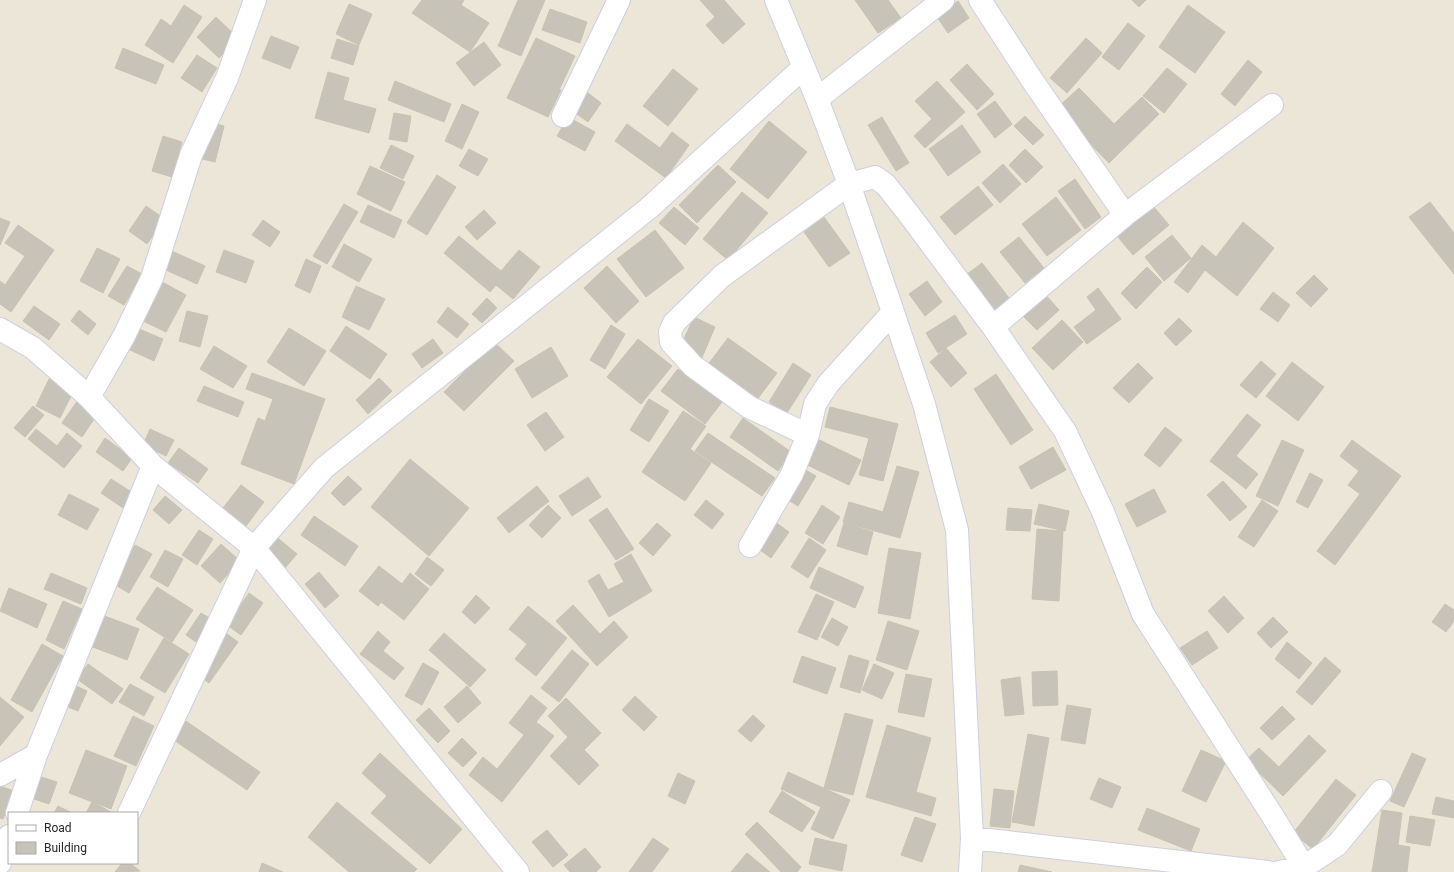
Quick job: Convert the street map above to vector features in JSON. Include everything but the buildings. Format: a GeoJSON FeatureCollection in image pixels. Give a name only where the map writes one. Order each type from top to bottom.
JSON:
{"type":"FeatureCollection","features":[{"type":"Feature","properties":{"kind":"street"},"geometry":{"type":"LineString","coordinates":[[89,397],[124,336],[152,278],[191,154],[227,78],[255,0]]}},
{"type":"Feature","properties":{"kind":"street"},"geometry":{"type":"LineString","coordinates":[[563,116],[619,0]]}},
{"type":"Feature","properties":{"kind":"street"},"geometry":{"type":"LineString","coordinates":[[776,0],[817,99],[849,184],[893,312],[924,404],[956,530],[972,838],[970,872]]}},
{"type":"Feature","properties":{"kind":"street"},"geometry":{"type":"LineString","coordinates":[[817,99],[943,0]]}},
{"type":"Feature","properties":{"kind":"street"},"geometry":{"type":"LineString","coordinates":[[980,0],[1032,80],[1125,214]]}},
{"type":"Feature","properties":{"kind":"street"},"geometry":{"type":"LineString","coordinates":[[130,812],[254,548],[324,468],[649,208],[804,67]]}},
{"type":"Feature","properties":{"kind":"street"},"geometry":{"type":"LineString","coordinates":[[993,327],[1125,214],[1272,105]]}},
{"type":"Feature","properties":{"kind":"street"},"geometry":{"type":"LineString","coordinates":[[808,435],[749,407],[693,366],[670,342],[670,332],[674,323],[722,276],[849,184],[876,177],[886,185],[993,327],[1065,431],[1103,512],[1143,614],[1304,867]]}},
{"type":"Feature","properties":{"kind":"street"},"geometry":{"type":"LineString","coordinates":[[750,546],[792,474],[808,435],[815,404],[828,384],[893,312]]}},
{"type":"Feature","properties":{"kind":"street"},"geometry":{"type":"LineString","coordinates":[[0,329],[33,348],[89,397],[153,466],[254,548],[518,872]]}},
{"type":"Feature","properties":{"kind":"street"},"geometry":{"type":"LineString","coordinates":[[17,812],[36,755],[153,466]]}},
{"type":"Feature","properties":{"kind":"street"},"geometry":{"type":"LineString","coordinates":[[0,775],[36,755]]}},
{"type":"Feature","properties":{"kind":"street"},"geometry":{"type":"LineString","coordinates":[[1279,872],[1304,867],[1337,845],[1381,791]]}},
{"type":"Feature","properties":{"kind":"street"},"geometry":{"type":"LineString","coordinates":[[972,838],[1268,872]]}},
{"type":"Feature","properties":{"kind":"street"},"geometry":{"type":"LineString","coordinates":[[0,863],[8,839]]}}]}
